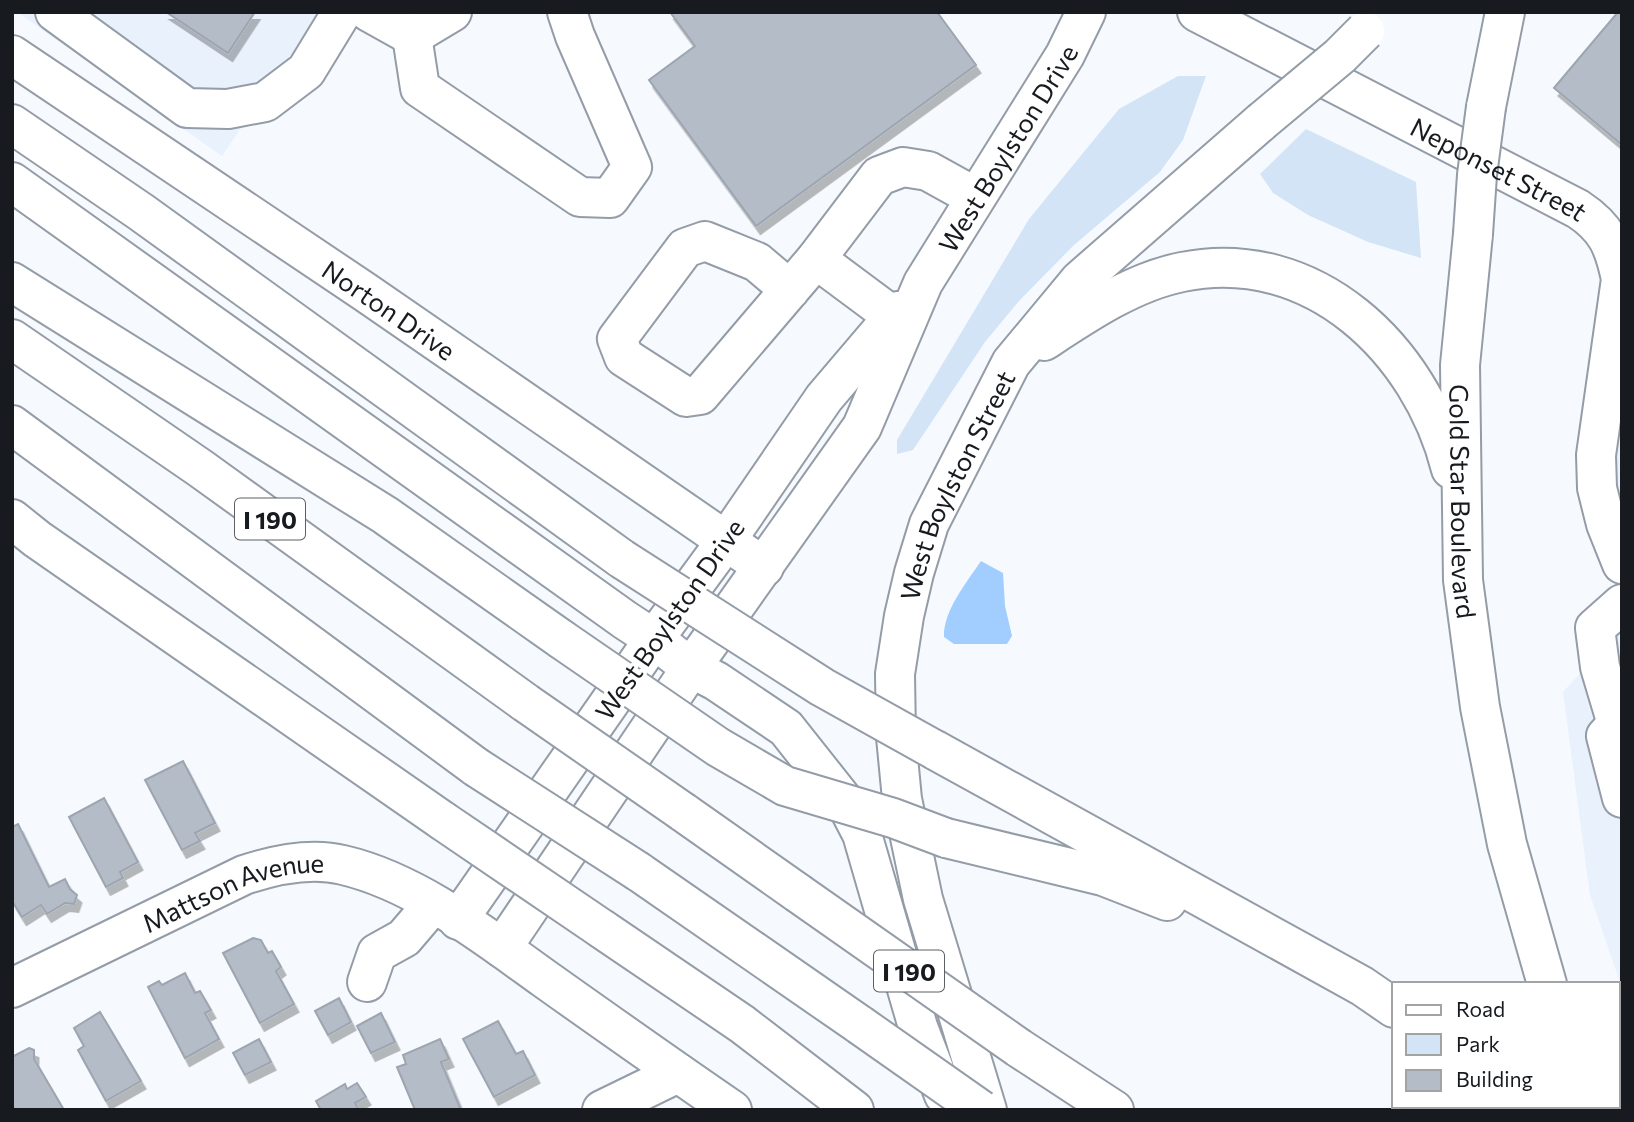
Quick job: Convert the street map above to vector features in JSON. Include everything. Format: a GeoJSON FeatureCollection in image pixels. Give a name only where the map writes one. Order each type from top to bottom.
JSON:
{"type":"FeatureCollection","features":[{"type":"Feature","properties":{"kind":"main road"},"geometry":{"type":"LineString","coordinates":[[55,12],[187,108],[228,109],[265,103],[306,71],[342,12]]}},
{"type":"Feature","properties":{"kind":"main road"},"geometry":{"type":"LineString","coordinates":[[369,12],[412,36]]}},
{"type":"Feature","properties":{"kind":"main road"},"geometry":{"type":"LineString","coordinates":[[412,36],[452,12]]}},
{"type":"Feature","properties":{"kind":"main road"},"geometry":{"type":"LineString","coordinates":[[412,36],[420,88],[580,197],[610,198],[632,167],[567,12]]}},
{"type":"Feature","properties":{"kind":"main road","name":"West Boylston Drive"},"geometry":{"type":"LineString","coordinates":[[502,948],[691,668],[862,427],[923,283],[1065,55],[1086,12]]}},
{"type":"Feature","properties":{"kind":"main road","name":"Neponset Street"},"geometry":{"type":"LineString","coordinates":[[1197,12],[1596,220],[1619,254],[1621,279],[1596,455],[1597,488],[1606,524],[1622,564]]}},
{"type":"Feature","properties":{"kind":"main road","name":"Gold Star Boulevard"},"geometry":{"type":"LineString","coordinates":[[1505,12],[1486,107],[1477,176],[1460,365],[1463,580],[1480,707],[1507,844],[1547,982]]}},
{"type":"Feature","properties":{"kind":"main road","name":"West Boylston Street"},"geometry":{"type":"LineString","coordinates":[[987,1110],[923,899],[902,799],[896,737],[895,674],[904,616],[929,524],[1010,363],[1080,280],[1340,56],[1373,22]]}},
{"type":"Feature","properties":{"kind":"main road","name":"Norton Drive"},"geometry":{"type":"LineString","coordinates":[[12,55],[353,284],[764,567]]}},
{"type":"Feature","properties":{"kind":"main road"},"geometry":{"type":"LineString","coordinates":[[12,124],[141,212],[622,559],[822,687],[1362,985],[1392,1007]]}},
{"type":"Feature","properties":{"kind":"main road"},"geometry":{"type":"LineString","coordinates":[[790,290],[879,176],[903,167],[928,171],[975,197]]}},
{"type":"Feature","properties":{"kind":"main road"},"geometry":{"type":"LineString","coordinates":[[12,182],[691,668],[716,681],[786,728],[847,805],[862,834],[918,1027],[950,1110]]}},
{"type":"Feature","properties":{"kind":"main road"},"geometry":{"type":"LineString","coordinates":[[816,259],[894,317]]}},
{"type":"Feature","properties":{"kind":"main road"},"geometry":{"type":"LineString","coordinates":[[1010,363],[1111,300],[1157,279],[1181,272],[1236,268],[1292,280],[1314,289],[1354,314],[1372,330],[1402,366],[1434,420],[1446,452],[1463,519]]}},
{"type":"Feature","properties":{"kind":"main road"},"geometry":{"type":"LineString","coordinates":[[12,282],[385,515],[718,747],[785,786],[893,818],[946,838],[1103,876],[1252,935],[1362,985]]}},
{"type":"Feature","properties":{"kind":"main road","name":"West Boylston Drive"},"geometry":{"type":"LineString","coordinates":[[367,982],[377,953],[445,912],[654,639],[726,541],[824,398],[923,283]]}},
{"type":"Feature","properties":{"kind":"main road","name":"I 190"},"geometry":{"type":"LineString","coordinates":[[12,339],[200,468],[526,703],[1019,1048],[1114,1110]]}},
{"type":"Feature","properties":{"kind":"main road","name":"I 190"},"geometry":{"type":"LineString","coordinates":[[12,425],[476,767],[639,872],[981,1110]]}},
{"type":"Feature","properties":{"kind":"main road"},"geometry":{"type":"LineString","coordinates":[[12,519],[443,821],[742,1024],[854,1110]]}},
{"type":"Feature","properties":{"kind":"main road"},"geometry":{"type":"LineString","coordinates":[[1622,604],[1595,628],[1600,667],[1620,724],[1606,736],[1622,799]]}},
{"type":"Feature","properties":{"kind":"main road","name":"Mattson Avenue"},"geometry":{"type":"LineString","coordinates":[[12,988],[260,869],[312,861],[340,864],[392,881],[445,912]]}},
{"type":"Feature","properties":{"kind":"main road"},"geometry":{"type":"LineString","coordinates":[[445,912],[502,948],[732,1110]]}},
{"type":"Feature","properties":{"kind":"main road"},"geometry":{"type":"LineString","coordinates":[[602,1110],[678,1073]]}},
{"type":"Feature","properties":{"kind":"shaded area"},"geometry":{"type":"Polygon","coordinates":[[[17,12],[320,12],[222,156],[17,12]]]}},
{"type":"Feature","properties":{"kind":"shaded area"},"geometry":{"type":"Polygon","coordinates":[[[1622,397],[1622,524],[1615,493],[1615,457],[1622,397]]]}},
{"type":"Feature","properties":{"kind":"shaded area"},"geometry":{"type":"Polygon","coordinates":[[[1622,628],[1622,988],[1590,895],[1563,692],[1622,628]]]}},
{"type":"Feature","properties":{"kind":"green space"},"geometry":{"type":"Polygon","coordinates":[[[1178,76],[1206,76],[1183,140],[1160,172],[1074,245],[1019,301],[985,342],[913,450],[897,454],[897,440],[1029,219],[1119,109],[1178,76]]]}},
{"type":"Feature","properties":{"kind":"green space"},"geometry":{"type":"Polygon","coordinates":[[[1306,129],[1416,182],[1421,258],[1368,242],[1308,215],[1273,193],[1260,174],[1306,129]]]}},
{"type":"Feature","properties":{"kind":"water"},"geometry":{"type":"Polygon","coordinates":[[[981,561],[1003,573],[1005,606],[1012,636],[1007,644],[954,644],[944,637],[947,617],[981,561]]]}},
{"type":"Feature","properties":{"kind":"building"},"geometry":{"type":"Polygon","coordinates":[[[166,12],[255,12],[228,53],[166,12]]]}},
{"type":"Feature","properties":{"kind":"building"},"geometry":{"type":"Polygon","coordinates":[[[670,12],[937,12],[976,65],[756,226],[649,80],[695,46],[670,12]]]}},
{"type":"Feature","properties":{"kind":"building"},"geometry":{"type":"Polygon","coordinates":[[[1618,12],[1622,12],[1622,145],[1554,88],[1618,12]]]}},
{"type":"Feature","properties":{"kind":"building"},"geometry":{"type":"Polygon","coordinates":[[[183,761],[215,823],[195,833],[200,841],[182,850],[145,780],[183,761]]]}},
{"type":"Feature","properties":{"kind":"building"},"geometry":{"type":"Polygon","coordinates":[[[104,798],[138,862],[120,872],[123,878],[106,887],[69,817],[104,798]]]}},
{"type":"Feature","properties":{"kind":"building"},"geometry":{"type":"Polygon","coordinates":[[[18,824],[49,887],[65,879],[77,895],[74,904],[65,903],[47,914],[41,905],[22,917],[12,901],[12,827],[18,824]]]}},
{"type":"Feature","properties":{"kind":"building"},"geometry":{"type":"Polygon","coordinates":[[[253,938],[261,940],[268,953],[272,951],[281,967],[276,971],[294,1004],[260,1023],[223,953],[253,938]]]}},
{"type":"Feature","properties":{"kind":"building"},"geometry":{"type":"Polygon","coordinates":[[[185,973],[195,993],[200,991],[211,1010],[205,1013],[219,1039],[185,1058],[148,987],[159,981],[162,985],[185,973]]]}},
{"type":"Feature","properties":{"kind":"building"},"geometry":{"type":"Polygon","coordinates":[[[339,998],[351,1022],[328,1035],[315,1011],[339,998]]]}},
{"type":"Feature","properties":{"kind":"building"},"geometry":{"type":"Polygon","coordinates":[[[100,1012],[141,1081],[106,1101],[78,1050],[84,1046],[74,1028],[100,1012]]]}},
{"type":"Feature","properties":{"kind":"building"},"geometry":{"type":"Polygon","coordinates":[[[381,1013],[395,1042],[371,1053],[357,1026],[381,1013]]]}},
{"type":"Feature","properties":{"kind":"building"},"geometry":{"type":"Polygon","coordinates":[[[498,1021],[516,1054],[523,1051],[535,1075],[494,1097],[463,1039],[498,1021]]]}},
{"type":"Feature","properties":{"kind":"building"},"geometry":{"type":"Polygon","coordinates":[[[259,1039],[271,1062],[245,1075],[233,1053],[259,1039]]]}},
{"type":"Feature","properties":{"kind":"building"},"geometry":{"type":"Polygon","coordinates":[[[440,1039],[449,1059],[441,1062],[461,1110],[415,1110],[397,1067],[406,1064],[403,1055],[440,1039]]]}},
{"type":"Feature","properties":{"kind":"building"},"geometry":{"type":"Polygon","coordinates":[[[29,1048],[34,1050],[34,1059],[64,1110],[15,1110],[12,1105],[12,1053],[14,1056],[29,1048]]]}},
{"type":"Feature","properties":{"kind":"building"},"geometry":{"type":"Polygon","coordinates":[[[357,1083],[366,1097],[355,1103],[359,1110],[321,1110],[316,1101],[345,1084],[347,1089],[357,1083]]]}}]}
